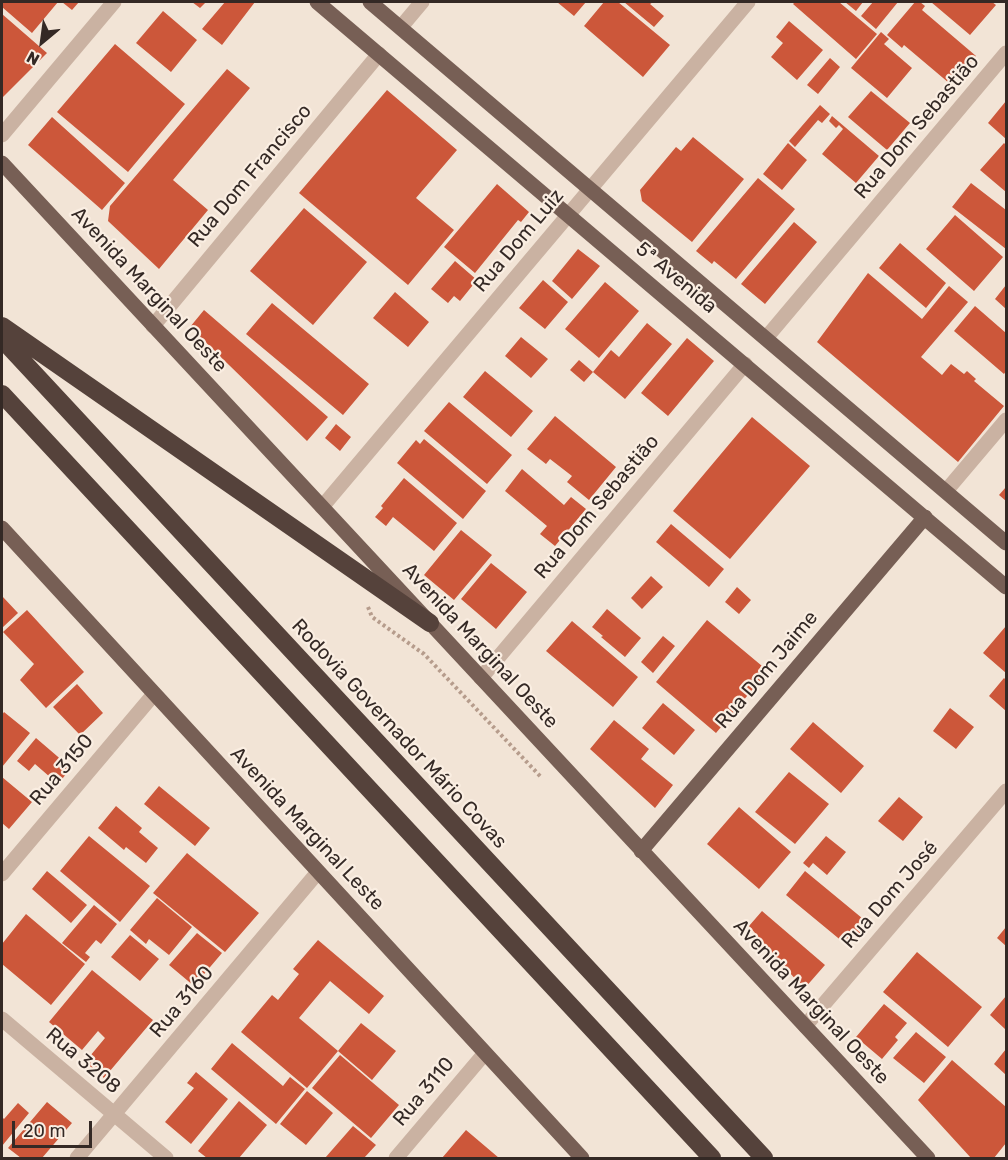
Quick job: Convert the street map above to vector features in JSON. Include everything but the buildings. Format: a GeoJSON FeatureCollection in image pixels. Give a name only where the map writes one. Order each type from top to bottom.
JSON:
{"type":"FeatureCollection","features":[{"type":"Feature","properties":{"kind":"highway"},"geometry":{"type":"LineString","coordinates":[[2,326],[430,623]]}},
{"type":"Feature","properties":{"kind":"highway","name":"Rodovia Governador Mário Covas"},"geometry":{"type":"LineString","coordinates":[[2,339],[764,1158]]}},
{"type":"Feature","properties":{"kind":"highway"},"geometry":{"type":"LineString","coordinates":[[2,394],[712,1158]]}},
{"type":"Feature","properties":{"kind":"main road","name":"5ª Avenida"},"geometry":{"type":"LineString","coordinates":[[317,2],[1006,586]]}},
{"type":"Feature","properties":{"kind":"main road","name":"5ª Avenida"},"geometry":{"type":"LineString","coordinates":[[370,2],[1006,543]]}},
{"type":"Feature","properties":{"kind":"main road","name":"Avenida Marginal Oeste"},"geometry":{"type":"LineString","coordinates":[[2,163],[928,1158]]}},
{"type":"Feature","properties":{"kind":"main road","name":"Rua Dom Jaime"},"geometry":{"type":"LineString","coordinates":[[641,850],[925,517]]}},
{"type":"Feature","properties":{"kind":"main road","name":"Avenida Marginal Leste"},"geometry":{"type":"LineString","coordinates":[[2,528],[582,1158]]}},
{"type":"Feature","properties":{"kind":"street"},"geometry":{"type":"LineString","coordinates":[[2,135],[114,2]]}},
{"type":"Feature","properties":{"kind":"street"},"geometry":{"type":"LineString","coordinates":[[401,27],[422,2]]}},
{"type":"Feature","properties":{"kind":"street","name":"Rua Dom Luiz"},"geometry":{"type":"LineString","coordinates":[[322,507],[748,2]]}},
{"type":"Feature","properties":{"kind":"street","name":"Rua Dom Sebastião"},"geometry":{"type":"LineString","coordinates":[[766,338],[1006,53]]}},
{"type":"Feature","properties":{"kind":"street","name":"Rua Dom Francisco"},"geometry":{"type":"LineString","coordinates":[[153,326],[379,54]]}},
{"type":"Feature","properties":{"kind":"street","name":"Rua Dom Sebastião"},"geometry":{"type":"LineString","coordinates":[[481,678],[745,364]]}},
{"type":"Feature","properties":{"kind":"street"},"geometry":{"type":"LineString","coordinates":[[946,491],[1006,420]]}},
{"type":"Feature","properties":{"kind":"street","name":"Rua 3150"},"geometry":{"type":"LineString","coordinates":[[2,874],[154,694]]}},
{"type":"Feature","properties":{"kind":"street","name":"Rua Dom José"},"geometry":{"type":"LineString","coordinates":[[805,1026],[1006,791]]}},
{"type":"Feature","properties":{"kind":"street","name":"Rua 3160"},"geometry":{"type":"LineString","coordinates":[[77,1158],[318,872]]}},
{"type":"Feature","properties":{"kind":"street","name":"Rua 3208"},"geometry":{"type":"LineString","coordinates":[[2,1019],[166,1158]]}},
{"type":"Feature","properties":{"kind":"street","name":"Rua 3110"},"geometry":{"type":"LineString","coordinates":[[396,1158],[485,1053]]}}]}
